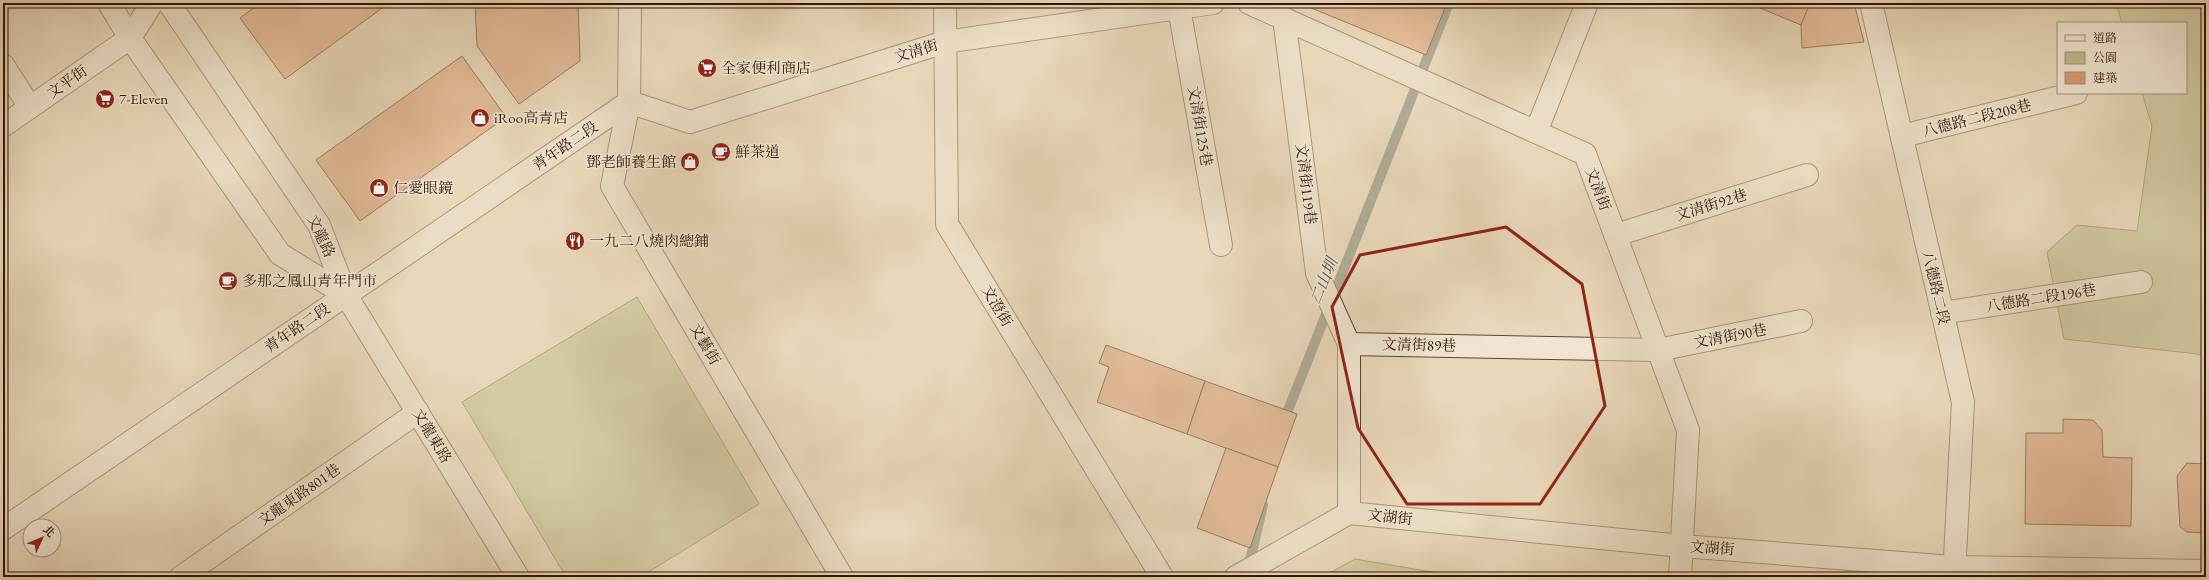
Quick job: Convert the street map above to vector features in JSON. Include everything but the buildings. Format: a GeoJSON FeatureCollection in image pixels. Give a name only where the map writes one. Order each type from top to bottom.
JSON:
{"type":"FeatureCollection","features":[{"type":"Feature","properties":{"kind":"street","name":"文龍路"},"geometry":{"type":"LineString","coordinates":[[109,3],[130,38],[280,254],[346,295]]}},
{"type":"Feature","properties":{"kind":"street"},"geometry":{"type":"LineString","coordinates":[[130,38],[152,3]]}},
{"type":"Feature","properties":{"kind":"street","name":"文龍路"},"geometry":{"type":"LineString","coordinates":[[169,3],[319,225],[346,295]]}},
{"type":"Feature","properties":{"kind":"street"},"geometry":{"type":"LineString","coordinates":[[629,102],[630,3]]}},
{"type":"Feature","properties":{"kind":"street","name":"文澄街"},"geometry":{"type":"LineString","coordinates":[[944,3],[947,224],[1162,577]]}},
{"type":"Feature","properties":{"kind":"street","name":"文清街"},"geometry":{"type":"LineString","coordinates":[[629,102],[690,122],[945,42],[1213,3]]}},
{"type":"Feature","properties":{"kind":"street","name":"文清街"},"geometry":{"type":"LineString","coordinates":[[1250,3],[1585,154],[1688,430],[1680,577]]}},
{"type":"Feature","properties":{"kind":"street"},"geometry":{"type":"LineString","coordinates":[[1536,132],[1587,3]]}},
{"type":"Feature","properties":{"kind":"street","name":"八德路二段"},"geometry":{"type":"LineString","coordinates":[[1871,3],[1963,402],[1954,572]]}},
{"type":"Feature","properties":{"kind":"street","name":"文清街125巷"},"geometry":{"type":"LineString","coordinates":[[1179,8],[1221,245]]}},
{"type":"Feature","properties":{"kind":"street","name":"文清街119巷"},"geometry":{"type":"LineString","coordinates":[[1284,18],[1317,273],[1349,344]]}},
{"type":"Feature","properties":{"kind":"street","name":"文平街"},"geometry":{"type":"LineString","coordinates":[[3,126],[130,38]]}},
{"type":"Feature","properties":{"kind":"street"},"geometry":{"type":"LineString","coordinates":[[3,65],[30,107]]}},
{"type":"Feature","properties":{"kind":"street","name":"八德路二段208巷"},"geometry":{"type":"LineString","coordinates":[[1902,136],[2072,94]]}},
{"type":"Feature","properties":{"kind":"street","name":"青年路二段"},"geometry":{"type":"LineString","coordinates":[[3,529],[629,102]]}},
{"type":"Feature","properties":{"kind":"street","name":"文藝街"},"geometry":{"type":"LineString","coordinates":[[629,102],[612,186],[842,577]]}},
{"type":"Feature","properties":{"kind":"street","name":"文清街92巷"},"geometry":{"type":"LineString","coordinates":[[1616,235],[1807,175]]}},
{"type":"Feature","properties":{"kind":"street","name":"八德路二段196巷"},"geometry":{"type":"LineString","coordinates":[[1942,313],[2141,282]]}},
{"type":"Feature","properties":{"kind":"street","name":"文龍東路"},"geometry":{"type":"LineString","coordinates":[[346,295],[518,577]]}},
{"type":"Feature","properties":{"kind":"street","name":"文清街90巷"},"geometry":{"type":"LineString","coordinates":[[1658,350],[1801,321]]}},
{"type":"Feature","properties":{"kind":"street"},"geometry":{"type":"LineString","coordinates":[[1349,344],[1349,513]]}},
{"type":"Feature","properties":{"kind":"street","name":"文清街89巷"},"geometry":{"type":"LineString","coordinates":[[1349,344],[1658,350]]}},
{"type":"Feature","properties":{"kind":"street","name":"文龍東路801巷"},"geometry":{"type":"LineString","coordinates":[[181,577],[418,412]]}},
{"type":"Feature","properties":{"kind":"street","name":"文湖街"},"geometry":{"type":"LineString","coordinates":[[1236,577],[1349,513],[1954,572],[2206,571]]}},
{"type":"Feature","properties":{"kind":"highlighted area"},"geometry":{"type":"Polygon","coordinates":[[[1506,227],[1582,284],[1605,406],[1540,504],[1407,504],[1358,428],[1332,307],[1360,255],[1506,227]]]}},
{"type":"Feature","properties":{"kind":"green space"},"geometry":{"type":"Polygon","coordinates":[[[2116,3],[2206,3],[2206,355],[2064,339],[2047,252],[2077,225],[2137,231],[2152,126],[2142,94],[2187,94],[2187,22],[2122,22],[2116,3]]]}},
{"type":"Feature","properties":{"kind":"green space"},"geometry":{"type":"Polygon","coordinates":[[[637,297],[759,504],[640,577],[566,577],[462,402],[637,297]]]}},
{"type":"Feature","properties":{"kind":"green space"},"geometry":{"type":"Polygon","coordinates":[[[1355,559],[1462,577],[1322,577],[1355,559]]]}},
{"type":"Feature","properties":{"kind":"waterway","name":"二山圳"},"geometry":{"type":"LineString","coordinates":[[1283,423],[1449,3]]}},
{"type":"Feature","properties":{"kind":"waterway","name":"二山圳"},"geometry":{"type":"LineString","coordinates":[[1248,569],[1263,505]]}},
{"type":"Feature","properties":{"kind":"place","name":"全家便利商店"},"geometry":{"type":"Point","coordinates":[707,68]}},
{"type":"Feature","properties":{"kind":"place","name":"7-Eleven"},"geometry":{"type":"Point","coordinates":[105,99]}},
{"type":"Feature","properties":{"kind":"place","name":"iRoo高青店"},"geometry":{"type":"Point","coordinates":[480,118]}},
{"type":"Feature","properties":{"kind":"place","name":"鮮茶道"},"geometry":{"type":"Point","coordinates":[721,152]}},
{"type":"Feature","properties":{"kind":"place","name":"鄧老師養生館"},"geometry":{"type":"Point","coordinates":[690,162]}},
{"type":"Feature","properties":{"kind":"place","name":"仁愛眼鏡"},"geometry":{"type":"Point","coordinates":[379,188]}},
{"type":"Feature","properties":{"kind":"place","name":"一九二八燒肉總鋪"},"geometry":{"type":"Point","coordinates":[575,241]}},
{"type":"Feature","properties":{"kind":"place","name":"多那之鳳山青年門市"},"geometry":{"type":"Point","coordinates":[228,281]}}]}
